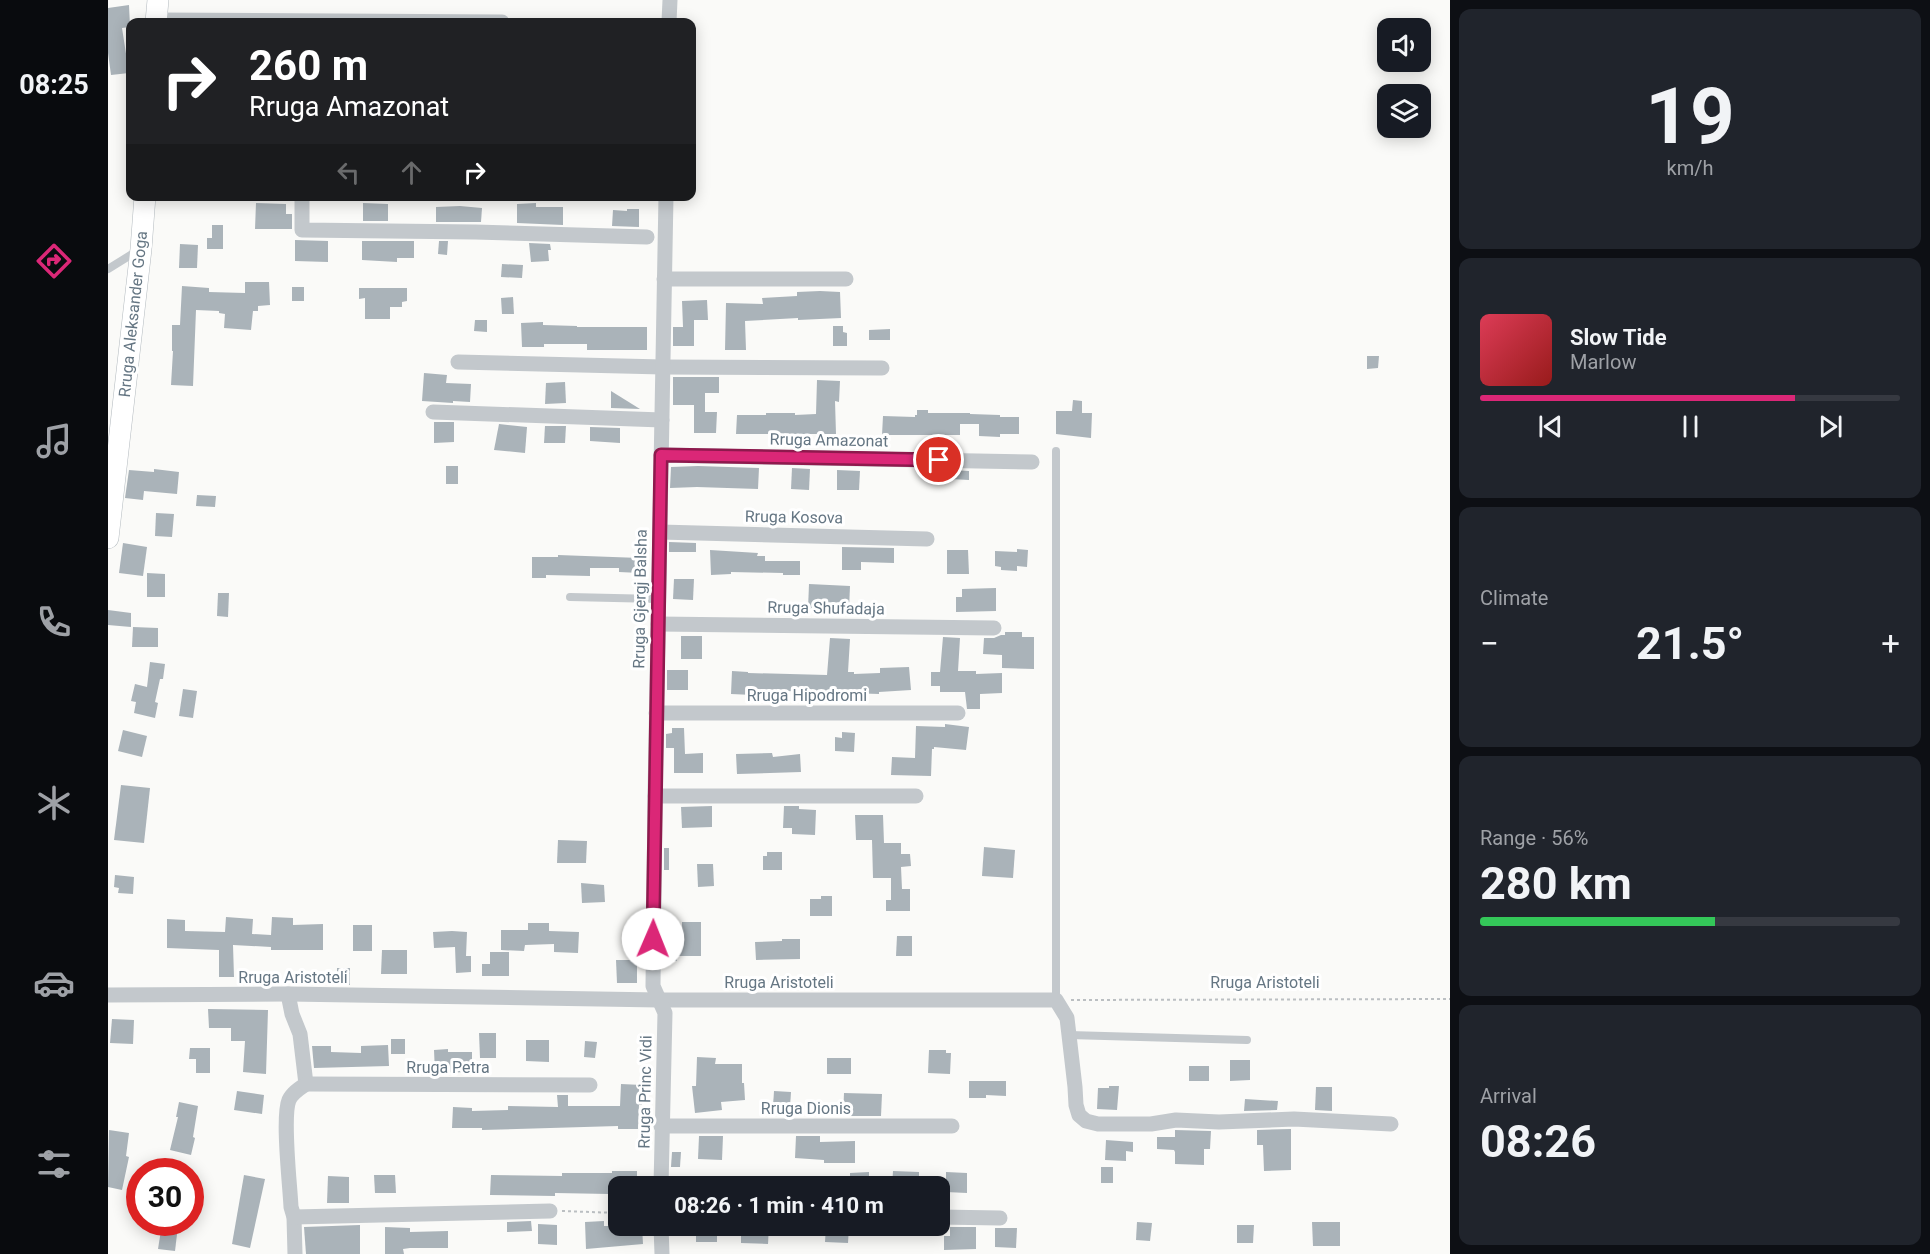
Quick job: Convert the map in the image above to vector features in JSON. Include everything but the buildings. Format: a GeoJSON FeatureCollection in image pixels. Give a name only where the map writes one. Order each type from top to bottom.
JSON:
{"type":"FeatureCollection","features":[{"type":"Feature","properties":{"kind":"main road","name":"Rruga Aleksander Goga"},"geometry":{"type":"LineString","coordinates":[[108,538],[145,201]]}},
{"type":"Feature","properties":{"kind":"street"},"geometry":{"type":"LineString","coordinates":[[669,18],[670,0]]}},
{"type":"Feature","properties":{"kind":"street"},"geometry":{"type":"LineString","coordinates":[[157,14],[330,18]]}},
{"type":"Feature","properties":{"kind":"street"},"geometry":{"type":"LineString","coordinates":[[302,201],[302,230],[647,237]]}},
{"type":"Feature","properties":{"kind":"street","name":"Rruga Gjergj Balsha"},"geometry":{"type":"LineString","coordinates":[[659,1000],[653,986],[666,201]]}},
{"type":"Feature","properties":{"kind":"street"},"geometry":{"type":"LineString","coordinates":[[664,279],[846,279]]}},
{"type":"Feature","properties":{"kind":"street"},"geometry":{"type":"LineString","coordinates":[[458,362],[663,367],[882,368]]}},
{"type":"Feature","properties":{"kind":"street"},"geometry":{"type":"LineString","coordinates":[[434,412],[662,420]]}},
{"type":"Feature","properties":{"kind":"street","name":"Rruga Amazonat"},"geometry":{"type":"LineString","coordinates":[[661,455],[1032,462]]}},
{"type":"Feature","properties":{"kind":"street","name":"Rruga Kosova"},"geometry":{"type":"LineString","coordinates":[[660,532],[927,539]]}},
{"type":"Feature","properties":{"kind":"street","name":"Rruga Shufadaja"},"geometry":{"type":"LineString","coordinates":[[658,624],[994,628]]}},
{"type":"Feature","properties":{"kind":"street","name":"Rruga Hipodromi"},"geometry":{"type":"LineString","coordinates":[[656,712],[958,713]]}},
{"type":"Feature","properties":{"kind":"street"},"geometry":{"type":"LineString","coordinates":[[655,796],[916,796]]}},
{"type":"Feature","properties":{"kind":"street"},"geometry":{"type":"LineString","coordinates":[[288,994],[292,1014],[300,1034],[306,1084],[296,1090],[289,1100],[286,1118],[295,1254]]}},
{"type":"Feature","properties":{"kind":"street","name":"Rruga Aristoteli"},"geometry":{"type":"LineString","coordinates":[[108,995],[288,994],[659,1000],[1056,1000]]}},
{"type":"Feature","properties":{"kind":"street","name":"Rruga Princ Vidi"},"geometry":{"type":"LineString","coordinates":[[659,1000],[665,1013],[661,1176]]}},
{"type":"Feature","properties":{"kind":"street"},"geometry":{"type":"LineString","coordinates":[[1056,1000],[1067,1018],[1076,1105],[1079,1115],[1086,1121],[1098,1124],[1151,1124],[1176,1120],[1219,1122],[1294,1119],[1391,1124]]}},
{"type":"Feature","properties":{"kind":"street","name":"Rruga Petra"},"geometry":{"type":"LineString","coordinates":[[306,1084],[590,1085]]}},
{"type":"Feature","properties":{"kind":"street","name":"Rruga Dionis"},"geometry":{"type":"LineString","coordinates":[[661,1126],[952,1126]]}},
{"type":"Feature","properties":{"kind":"street"},"geometry":{"type":"LineString","coordinates":[[294,1217],[550,1211]]}},
{"type":"Feature","properties":{"kind":"street"},"geometry":{"type":"LineString","coordinates":[[950,1217],[1000,1218]]}},
{"type":"Feature","properties":{"kind":"street"},"geometry":{"type":"LineString","coordinates":[[661,1236],[662,1254]]}},
{"type":"Feature","properties":{"kind":"lane"},"geometry":{"type":"LineString","coordinates":[[108,269],[141,249]]}},
{"type":"Feature","properties":{"kind":"lane"},"geometry":{"type":"LineString","coordinates":[[1056,451],[1056,1000]]}},
{"type":"Feature","properties":{"kind":"lane"},"geometry":{"type":"LineString","coordinates":[[570,597],[658,599]]}},
{"type":"Feature","properties":{"kind":"lane"},"geometry":{"type":"LineString","coordinates":[[1069,1035],[1247,1040]]}},
{"type":"Feature","properties":{"kind":"path","name":"Rruga Aristoteli"},"geometry":{"type":"LineString","coordinates":[[1056,1000],[1450,999]]}},
{"type":"Feature","properties":{"kind":"path"},"geometry":{"type":"LineString","coordinates":[[550,1211],[608,1213]]}},
{"type":"Feature","properties":{"kind":"route"},"geometry":{"type":"LineString","coordinates":[[653,939],[661,455],[939,460]]}}]}
